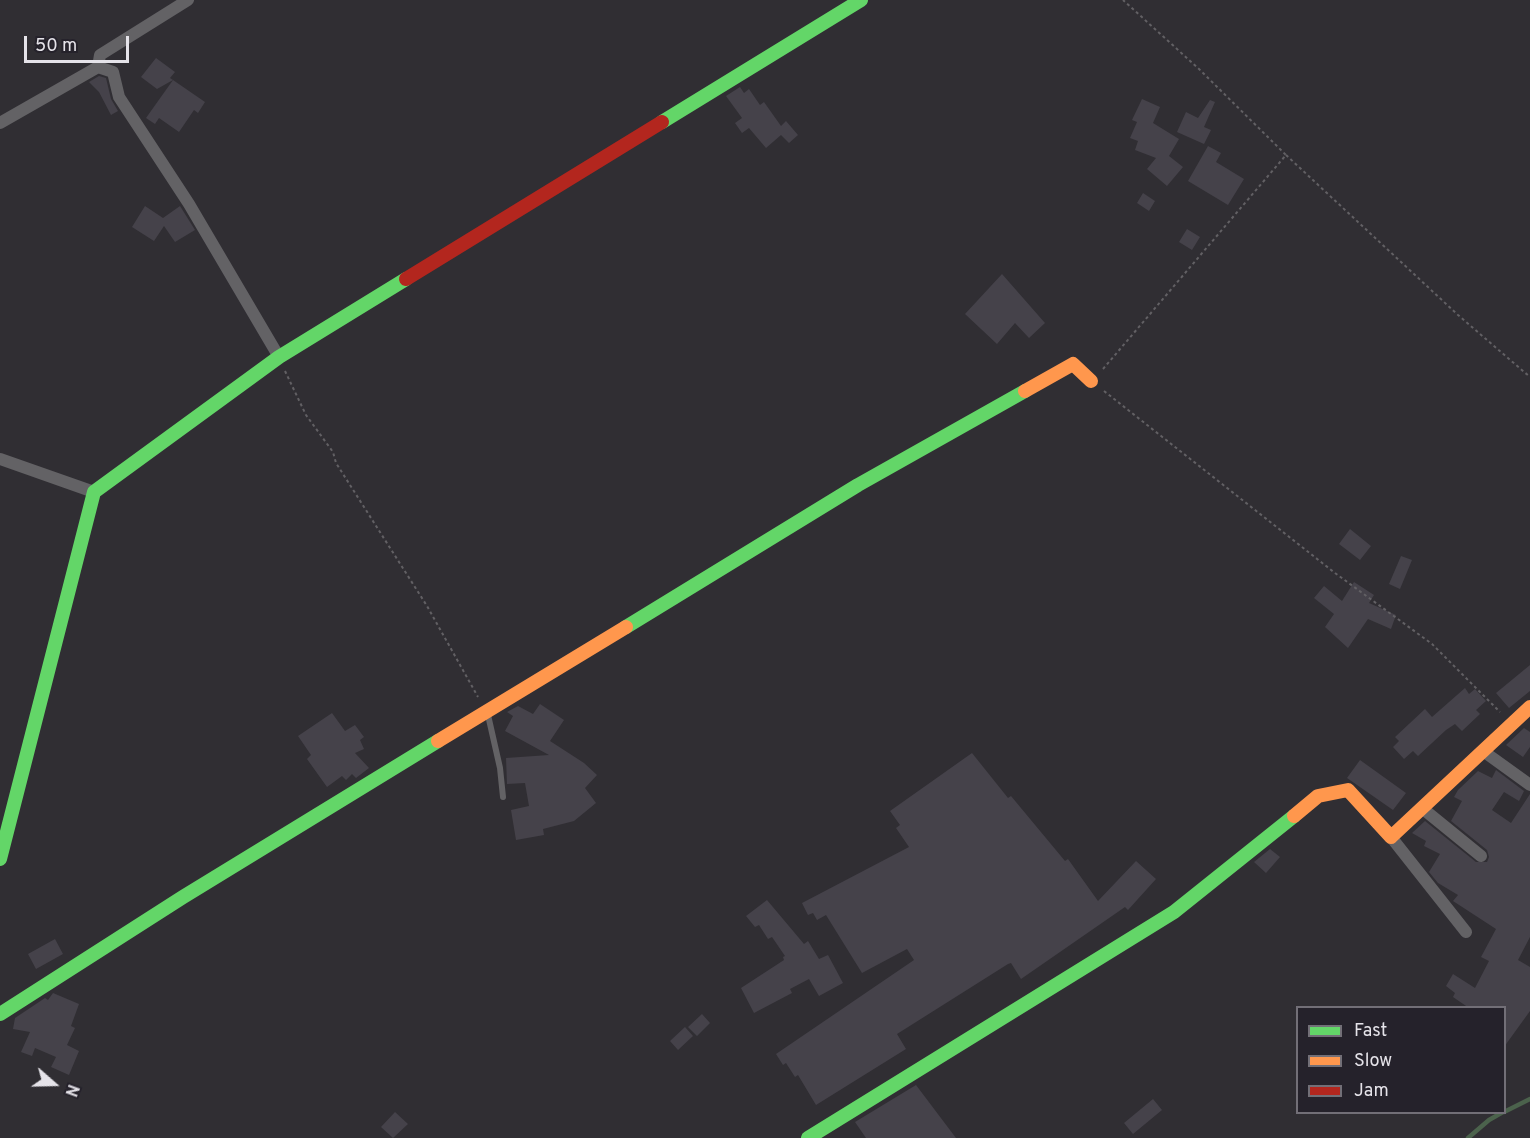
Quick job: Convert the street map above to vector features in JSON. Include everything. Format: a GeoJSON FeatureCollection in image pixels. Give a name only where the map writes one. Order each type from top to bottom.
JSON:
{"type":"FeatureCollection","features":[{"type":"Feature","properties":{"kind":"street"},"geometry":{"type":"LineString","coordinates":[[0,123],[99,61],[188,0]]}},
{"type":"Feature","properties":{"kind":"street"},"geometry":{"type":"LineString","coordinates":[[0,859],[94,492],[279,357],[861,0]]}},
{"type":"Feature","properties":{"kind":"street"},"geometry":{"type":"LineString","coordinates":[[99,61],[113,72],[119,97],[189,204],[279,357]]}},
{"type":"Feature","properties":{"kind":"street"},"geometry":{"type":"LineString","coordinates":[[0,1014],[183,897],[858,485],[1073,364],[1091,381]]}},
{"type":"Feature","properties":{"kind":"street"},"geometry":{"type":"LineString","coordinates":[[0,459],[94,492]]}},
{"type":"Feature","properties":{"kind":"street"},"geometry":{"type":"LineString","coordinates":[[1391,837],[1530,707]]}},
{"type":"Feature","properties":{"kind":"street"},"geometry":{"type":"LineString","coordinates":[[1483,751],[1530,785]]}},
{"type":"Feature","properties":{"kind":"street"},"geometry":{"type":"LineString","coordinates":[[808,1138],[1174,912],[1318,796],[1348,790],[1391,837],[1466,932]]}},
{"type":"Feature","properties":{"kind":"street"},"geometry":{"type":"LineString","coordinates":[[1422,808],[1481,856]]}},
{"type":"Feature","properties":{"kind":"lane"},"geometry":{"type":"LineString","coordinates":[[487,712],[500,768],[502,797]]}},
{"type":"Feature","properties":{"kind":"path"},"geometry":{"type":"LineString","coordinates":[[1123,0],[1458,315],[1530,377]]}},
{"type":"Feature","properties":{"kind":"path"},"geometry":{"type":"LineString","coordinates":[[1286,155],[1091,381],[1335,573],[1432,644],[1512,724]]}},
{"type":"Feature","properties":{"kind":"path"},"geometry":{"type":"LineString","coordinates":[[279,357],[306,415],[333,452],[336,463],[427,606],[487,712]]}},
{"type":"Feature","properties":{"kind":"building"},"geometry":{"type":"Polygon","coordinates":[[[156,58],[175,72],[170,78],[173,80],[157,89],[141,77],[156,58]]]}},
{"type":"Feature","properties":{"kind":"building"},"geometry":{"type":"Polygon","coordinates":[[[99,76],[106,78],[111,99],[118,111],[111,115],[99,92],[89,82],[99,76]]]}},
{"type":"Feature","properties":{"kind":"building"},"geometry":{"type":"Polygon","coordinates":[[[173,80],[205,102],[198,113],[194,110],[179,132],[159,118],[155,124],[146,118],[173,80]]]}},
{"type":"Feature","properties":{"kind":"building"},"geometry":{"type":"Polygon","coordinates":[[[740,87],[744,93],[749,89],[760,105],[764,102],[781,126],[786,121],[798,135],[789,143],[781,135],[766,148],[749,128],[742,133],[735,123],[742,118],[726,96],[740,87]]]}},
{"type":"Feature","properties":{"kind":"building"},"geometry":{"type":"Polygon","coordinates":[[[1142,99],[1160,107],[1153,123],[1179,139],[1169,156],[1183,167],[1167,186],[1147,169],[1156,158],[1135,150],[1138,141],[1130,138],[1137,122],[1132,120],[1142,99]]]}},
{"type":"Feature","properties":{"kind":"building"},"geometry":{"type":"Polygon","coordinates":[[[1210,100],[1215,102],[1204,127],[1211,130],[1204,144],[1177,132],[1186,112],[1198,118],[1210,100]]]}},
{"type":"Feature","properties":{"kind":"building"},"geometry":{"type":"Polygon","coordinates":[[[1208,146],[1221,153],[1216,162],[1244,179],[1228,205],[1188,181],[1208,146]]]}},
{"type":"Feature","properties":{"kind":"building"},"geometry":{"type":"Polygon","coordinates":[[[1143,193],[1155,201],[1149,211],[1137,203],[1143,193]]]}},
{"type":"Feature","properties":{"kind":"building"},"geometry":{"type":"Polygon","coordinates":[[[145,206],[163,218],[180,206],[195,230],[175,242],[164,226],[154,241],[132,227],[145,206]]]}},
{"type":"Feature","properties":{"kind":"building"},"geometry":{"type":"Polygon","coordinates":[[[1187,229],[1200,237],[1192,250],[1179,242],[1187,229]]]}},
{"type":"Feature","properties":{"kind":"building"},"geometry":{"type":"Polygon","coordinates":[[[1002,274],[1045,323],[1029,338],[1015,323],[997,344],[965,314],[1002,274]]]}},
{"type":"Feature","properties":{"kind":"building"},"geometry":{"type":"Polygon","coordinates":[[[1350,529],[1371,546],[1360,560],[1339,544],[1350,529]]]}},
{"type":"Feature","properties":{"kind":"building"},"geometry":{"type":"Polygon","coordinates":[[[1401,556],[1412,560],[1400,589],[1389,584],[1401,556]]]}},
{"type":"Feature","properties":{"kind":"building"},"geometry":{"type":"Polygon","coordinates":[[[1354,582],[1374,595],[1369,603],[1396,615],[1391,629],[1368,619],[1348,648],[1325,627],[1334,614],[1314,598],[1324,586],[1342,601],[1354,582]]]}},
{"type":"Feature","properties":{"kind":"building"},"geometry":{"type":"Polygon","coordinates":[[[1530,665],[1530,691],[1509,708],[1496,693],[1530,665]]]}},
{"type":"Feature","properties":{"kind":"building"},"geometry":{"type":"Polygon","coordinates":[[[1465,688],[1469,694],[1475,689],[1486,701],[1476,710],[1480,714],[1462,731],[1455,724],[1418,756],[1413,751],[1404,759],[1393,747],[1399,741],[1395,737],[1425,709],[1432,717],[1465,688]]]}},
{"type":"Feature","properties":{"kind":"building"},"geometry":{"type":"Polygon","coordinates":[[[540,704],[564,720],[550,741],[584,763],[597,775],[585,788],[596,803],[574,821],[543,829],[544,835],[516,840],[511,810],[529,806],[525,783],[507,784],[506,758],[549,755],[505,731],[513,716],[507,712],[518,706],[533,714],[540,704]]]}},
{"type":"Feature","properties":{"kind":"building"},"geometry":{"type":"Polygon","coordinates":[[[332,713],[345,731],[355,725],[364,737],[360,740],[364,749],[355,753],[369,768],[356,778],[352,774],[346,780],[342,776],[327,787],[307,759],[311,755],[298,736],[332,713]]]}},
{"type":"Feature","properties":{"kind":"building"},"geometry":{"type":"Polygon","coordinates":[[[1524,728],[1530,732],[1530,747],[1523,757],[1506,745],[1524,728]]]}},
{"type":"Feature","properties":{"kind":"building"},"geometry":{"type":"Polygon","coordinates":[[[972,753],[1008,798],[1011,796],[1065,861],[1068,859],[1098,901],[1136,861],[1156,879],[1128,910],[1125,907],[1021,979],[1011,963],[1008,964],[897,1034],[906,1049],[816,1105],[798,1075],[795,1077],[786,1063],[783,1065],[776,1054],[914,960],[907,949],[862,973],[826,915],[817,920],[813,913],[808,915],[802,903],[909,847],[896,828],[900,825],[890,811],[972,753]]]}},
{"type":"Feature","properties":{"kind":"building"},"geometry":{"type":"Polygon","coordinates":[[[1360,760],[1406,793],[1393,810],[1347,778],[1360,760]]]}},
{"type":"Feature","properties":{"kind":"building"},"geometry":{"type":"Polygon","coordinates":[[[1496,770],[1524,791],[1519,801],[1504,792],[1492,810],[1511,823],[1530,794],[1530,937],[1518,960],[1530,967],[1530,1011],[1506,1044],[1506,1006],[1466,1006],[1453,997],[1455,993],[1446,986],[1453,974],[1475,988],[1489,961],[1481,957],[1496,929],[1453,901],[1458,895],[1438,883],[1429,872],[1440,854],[1424,846],[1426,841],[1412,833],[1425,821],[1476,862],[1487,862],[1489,857],[1487,850],[1451,821],[1462,801],[1454,797],[1458,790],[1478,771],[1492,778],[1496,770]]]}},
{"type":"Feature","properties":{"kind":"building"},"geometry":{"type":"Polygon","coordinates":[[[1270,849],[1280,857],[1266,873],[1254,862],[1270,849]]]}},
{"type":"Feature","properties":{"kind":"building"},"geometry":{"type":"Polygon","coordinates":[[[767,900],[804,944],[808,941],[819,959],[828,955],[843,983],[819,996],[809,979],[790,989],[792,993],[754,1013],[741,988],[784,960],[785,956],[772,937],[768,939],[759,925],[755,927],[746,916],[767,900]]]}},
{"type":"Feature","properties":{"kind":"building"},"geometry":{"type":"Polygon","coordinates":[[[55,939],[63,954],[36,969],[28,954],[55,939]]]}},
{"type":"Feature","properties":{"kind":"building"},"geometry":{"type":"Polygon","coordinates":[[[53,993],[79,1004],[71,1026],[75,1028],[67,1045],[79,1051],[69,1075],[51,1067],[56,1057],[35,1048],[32,1056],[21,1052],[30,1032],[13,1029],[15,1018],[45,998],[48,1000],[53,993]]]}},
{"type":"Feature","properties":{"kind":"building"},"geometry":{"type":"Polygon","coordinates":[[[702,1014],[710,1023],[697,1036],[688,1027],[702,1014]]]}},
{"type":"Feature","properties":{"kind":"building"},"geometry":{"type":"Polygon","coordinates":[[[685,1027],[693,1036],[678,1050],[670,1041],[685,1027]]]}},
{"type":"Feature","properties":{"kind":"building"},"geometry":{"type":"Polygon","coordinates":[[[916,1085],[956,1138],[866,1138],[855,1122],[916,1085]]]}},
{"type":"Feature","properties":{"kind":"building"},"geometry":{"type":"Polygon","coordinates":[[[1153,1099],[1162,1110],[1133,1134],[1124,1123],[1153,1099]]]}},
{"type":"Feature","properties":{"kind":"building"},"geometry":{"type":"Polygon","coordinates":[[[395,1112],[408,1124],[393,1138],[381,1127],[395,1112]]]}},
{"type":"Feature","properties":{"kind":"waterway"},"geometry":{"type":"LineString","coordinates":[[1506,1111],[1530,1099]]}},
{"type":"Feature","properties":{"kind":"waterway"},"geometry":{"type":"LineString","coordinates":[[1468,1138],[1500,1114]]}},
{"type":"Feature","properties":{"kind":"traffic: fast"},"geometry":{"type":"LineString","coordinates":[[662,122],[861,0]]}},
{"type":"Feature","properties":{"kind":"traffic: fast"},"geometry":{"type":"LineString","coordinates":[[0,859],[94,492],[279,357],[406,279]]}},
{"type":"Feature","properties":{"kind":"traffic: fast"},"geometry":{"type":"LineString","coordinates":[[626,627],[858,485],[1025,391]]}},
{"type":"Feature","properties":{"kind":"traffic: fast"},"geometry":{"type":"LineString","coordinates":[[0,1014],[183,897],[438,741]]}},
{"type":"Feature","properties":{"kind":"traffic: fast"},"geometry":{"type":"LineString","coordinates":[[808,1138],[1174,912],[1294,816]]}},
{"type":"Feature","properties":{"kind":"traffic: slow"},"geometry":{"type":"LineString","coordinates":[[1025,391],[1073,364],[1091,381]]}},
{"type":"Feature","properties":{"kind":"traffic: slow"},"geometry":{"type":"LineString","coordinates":[[438,741],[626,627]]}},
{"type":"Feature","properties":{"kind":"traffic: slow"},"geometry":{"type":"LineString","coordinates":[[1294,816],[1318,796],[1348,790],[1391,837],[1530,707]]}},
{"type":"Feature","properties":{"kind":"traffic: jam"},"geometry":{"type":"LineString","coordinates":[[406,279],[662,122]]}}]}
